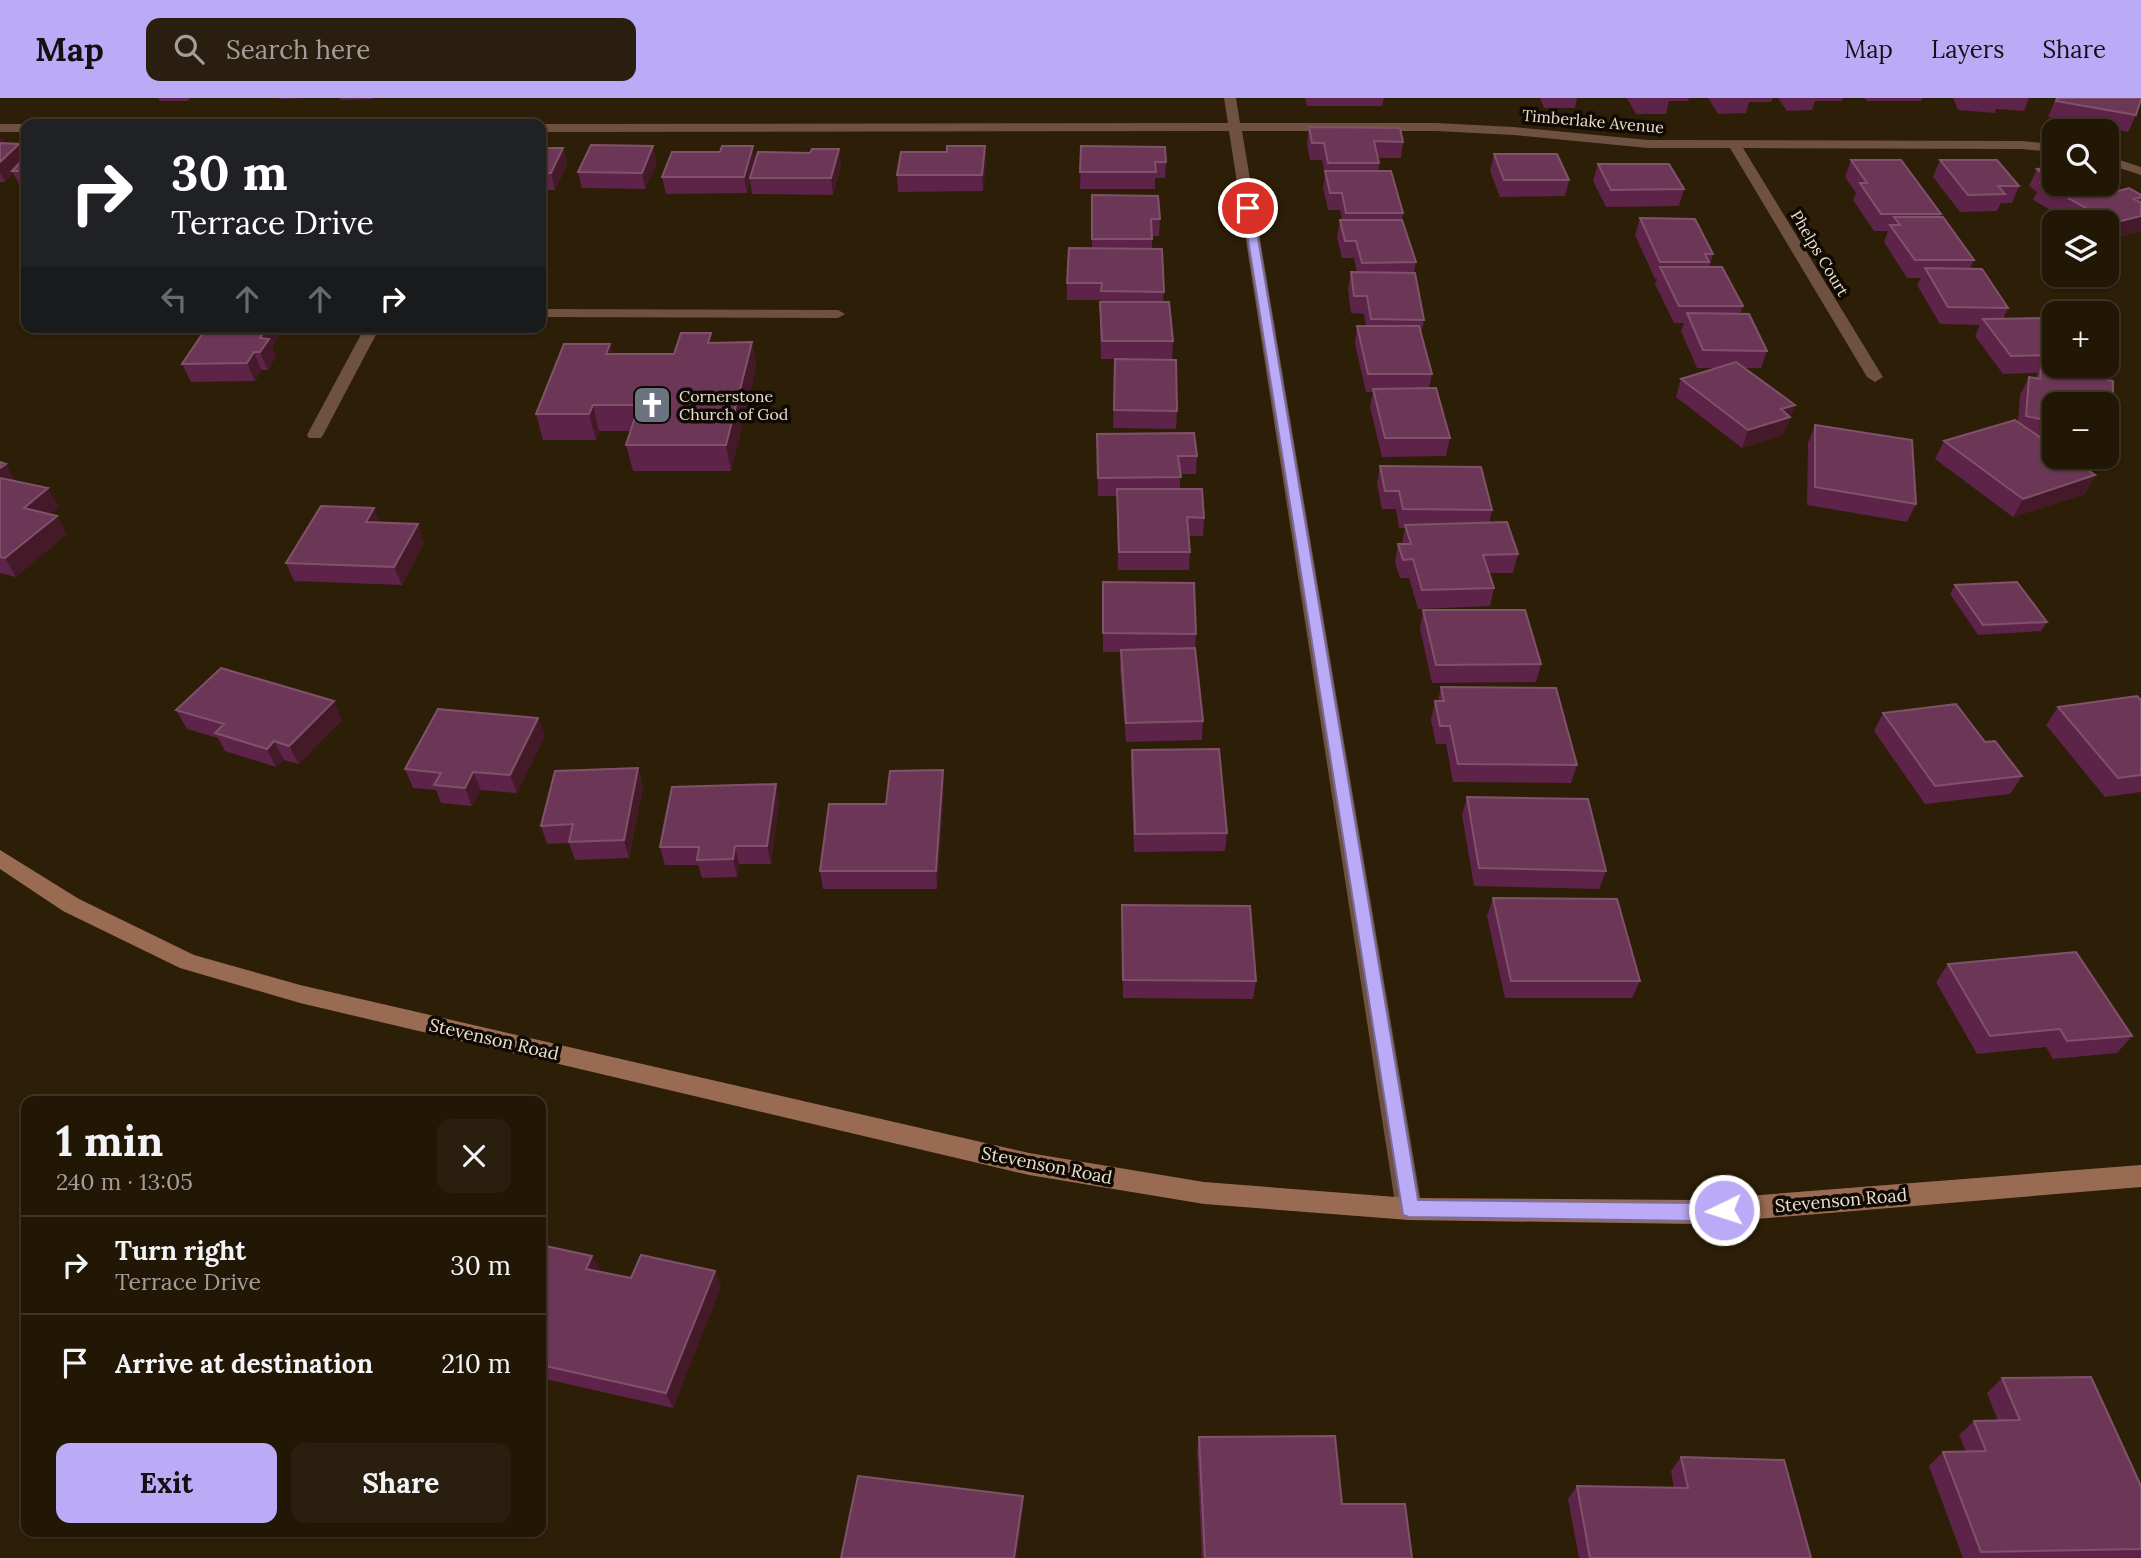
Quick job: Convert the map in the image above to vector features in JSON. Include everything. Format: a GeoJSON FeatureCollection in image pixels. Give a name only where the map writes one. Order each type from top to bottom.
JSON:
{"type":"FeatureCollection","features":[{"type":"Feature","properties":{"kind":"main road","name":"Stevenson Road"},"geometry":{"type":"LineString","coordinates":[[0,858],[71,905],[188,962],[300,994],[1028,1164],[1204,1193],[1409,1209],[1697,1212],[2141,1176]]}},
{"type":"Feature","properties":{"kind":"street"},"geometry":{"type":"LineString","coordinates":[[1230,98],[1409,1209]]}},
{"type":"Feature","properties":{"kind":"street","name":"Timberlake Avenue"},"geometry":{"type":"LineString","coordinates":[[546,128],[1436,127],[1514,131],[1648,144],[2042,147]]}},
{"type":"Feature","properties":{"kind":"street"},"geometry":{"type":"LineString","coordinates":[[0,128],[21,128]]}},
{"type":"Feature","properties":{"kind":"street","name":"Phelps Court"},"geometry":{"type":"LineString","coordinates":[[1735,146],[1875,377]]}},
{"type":"Feature","properties":{"kind":"street"},"geometry":{"type":"LineString","coordinates":[[2119,164],[2141,171]]}},
{"type":"Feature","properties":{"kind":"street"},"geometry":{"type":"LineString","coordinates":[[546,313],[838,314]]}},
{"type":"Feature","properties":{"kind":"street"},"geometry":{"type":"LineString","coordinates":[[314,435],[370,333]]}},
{"type":"Feature","properties":{"kind":"building"},"geometry":{"type":"Polygon","coordinates":[[[2057,98],[2141,99],[2136,115],[2056,101],[2057,98]]]}},
{"type":"Feature","properties":{"kind":"building"},"geometry":{"type":"Polygon","coordinates":[[[1309,127],[1400,128],[1403,142],[1374,141],[1379,163],[1328,163],[1324,143],[1312,143],[1309,127]]]}},
{"type":"Feature","properties":{"kind":"building"},"geometry":{"type":"Polygon","coordinates":[[[0,143],[19,144],[0,162],[0,143]]]}},
{"type":"Feature","properties":{"kind":"building"},"geometry":{"type":"Polygon","coordinates":[[[591,145],[653,146],[642,173],[578,172],[591,145]]]}},
{"type":"Feature","properties":{"kind":"building"},"geometry":{"type":"Polygon","coordinates":[[[722,146],[753,146],[744,177],[662,177],[672,152],[720,152],[722,146]]]}},
{"type":"Feature","properties":{"kind":"building"},"geometry":{"type":"Polygon","coordinates":[[[947,146],[985,146],[982,175],[897,175],[901,152],[947,152],[947,146]]]}},
{"type":"Feature","properties":{"kind":"building"},"geometry":{"type":"Polygon","coordinates":[[[1081,146],[1165,147],[1166,162],[1155,162],[1156,172],[1080,172],[1081,146]]]}},
{"type":"Feature","properties":{"kind":"building"},"geometry":{"type":"Polygon","coordinates":[[[546,148],[563,148],[551,173],[546,173],[546,148]]]}},
{"type":"Feature","properties":{"kind":"building"},"geometry":{"type":"Polygon","coordinates":[[[812,149],[839,149],[831,178],[750,178],[758,152],[810,153],[812,149]]]}},
{"type":"Feature","properties":{"kind":"building"},"geometry":{"type":"Polygon","coordinates":[[[1494,154],[1557,154],[1569,180],[1504,180],[1494,154]]]}},
{"type":"Feature","properties":{"kind":"building"},"geometry":{"type":"Polygon","coordinates":[[[1851,160],[1901,160],[1941,214],[1881,214],[1860,183],[1867,183],[1851,160]]]}},
{"type":"Feature","properties":{"kind":"building"},"geometry":{"type":"Polygon","coordinates":[[[1940,160],[1997,160],[2019,186],[1998,186],[2005,194],[1968,195],[1940,160]]]}},
{"type":"Feature","properties":{"kind":"building"},"geometry":{"type":"Polygon","coordinates":[[[21,161],[21,171],[12,171],[21,161]]]}},
{"type":"Feature","properties":{"kind":"building"},"geometry":{"type":"Polygon","coordinates":[[[1598,164],[1669,164],[1684,189],[1611,190],[1598,164]]]}},
{"type":"Feature","properties":{"kind":"building"},"geometry":{"type":"Polygon","coordinates":[[[1325,171],[1391,171],[1403,213],[1346,213],[1342,193],[1330,193],[1325,171]]]}},
{"type":"Feature","properties":{"kind":"building"},"geometry":{"type":"Polygon","coordinates":[[[2129,188],[2141,195],[2134,199],[2141,203],[2141,216],[2119,222],[2119,210],[2090,210],[2064,196],[2119,196],[2119,191],[2129,188]]]}},
{"type":"Feature","properties":{"kind":"building"},"geometry":{"type":"Polygon","coordinates":[[[1092,195],[1158,196],[1160,219],[1151,219],[1152,239],[1092,239],[1092,195]]]}},
{"type":"Feature","properties":{"kind":"building"},"geometry":{"type":"Polygon","coordinates":[[[1894,217],[1943,217],[1974,260],[1915,260],[1890,225],[1900,225],[1894,217]]]}},
{"type":"Feature","properties":{"kind":"building"},"geometry":{"type":"Polygon","coordinates":[[[1640,218],[1695,219],[1713,254],[1705,254],[1709,262],[1660,262],[1640,218]]]}},
{"type":"Feature","properties":{"kind":"building"},"geometry":{"type":"Polygon","coordinates":[[[1340,220],[1402,220],[1416,262],[1362,263],[1356,241],[1345,241],[1340,220]]]}},
{"type":"Feature","properties":{"kind":"building"},"geometry":{"type":"Polygon","coordinates":[[[1069,248],[1162,249],[1164,292],[1101,291],[1102,283],[1067,283],[1069,248]]]}},
{"type":"Feature","properties":{"kind":"building"},"geometry":{"type":"Polygon","coordinates":[[[1660,267],[1722,267],[1743,306],[1679,306],[1660,267]]]}},
{"type":"Feature","properties":{"kind":"building"},"geometry":{"type":"Polygon","coordinates":[[[1925,268],[1982,269],[2008,308],[1948,307],[1925,268]]]}},
{"type":"Feature","properties":{"kind":"building"},"geometry":{"type":"Polygon","coordinates":[[[1351,272],[1415,273],[1424,320],[1371,319],[1367,296],[1354,296],[1351,272]]]}},
{"type":"Feature","properties":{"kind":"building"},"geometry":{"type":"Polygon","coordinates":[[[1100,302],[1169,302],[1173,341],[1102,341],[1100,302]]]}},
{"type":"Feature","properties":{"kind":"building"},"geometry":{"type":"Polygon","coordinates":[[[1687,313],[1749,314],[1767,351],[1703,350],[1687,313]]]}},
{"type":"Feature","properties":{"kind":"building"},"geometry":{"type":"Polygon","coordinates":[[[2042,318],[2042,355],[2011,356],[1983,319],[2042,318]]]}},
{"type":"Feature","properties":{"kind":"building"},"geometry":{"type":"Polygon","coordinates":[[[1357,326],[1419,326],[1432,374],[1368,374],[1357,326]]]}},
{"type":"Feature","properties":{"kind":"building"},"geometry":{"type":"Polygon","coordinates":[[[203,333],[263,333],[260,338],[269,339],[260,352],[254,352],[247,363],[182,364],[203,333]]]}},
{"type":"Feature","properties":{"kind":"building","name":"Cornerstone Church of God"},"geometry":{"type":"Polygon","coordinates":[[[681,333],[711,333],[708,343],[752,342],[726,445],[626,445],[639,405],[593,405],[589,414],[536,414],[564,344],[610,344],[606,354],[674,354],[681,333]]]}},
{"type":"Feature","properties":{"kind":"building"},"geometry":{"type":"Polygon","coordinates":[[[1115,359],[1176,360],[1177,411],[1114,410],[1115,359]]]}},
{"type":"Feature","properties":{"kind":"building"},"geometry":{"type":"Polygon","coordinates":[[[1736,362],[1795,405],[1781,409],[1790,417],[1748,430],[1681,379],[1736,362]]]}},
{"type":"Feature","properties":{"kind":"building"},"geometry":{"type":"Polygon","coordinates":[[[2041,366],[2042,378],[2099,378],[2113,381],[2113,392],[2042,392],[2042,419],[2026,416],[2029,377],[2040,379],[2041,366]]]}},
{"type":"Feature","properties":{"kind":"building"},"geometry":{"type":"Polygon","coordinates":[[[1436,388],[1450,438],[1385,438],[1373,389],[1436,388]]]}},
{"type":"Feature","properties":{"kind":"building"},"geometry":{"type":"Polygon","coordinates":[[[2015,420],[2042,439],[2042,469],[2086,469],[2095,475],[2023,499],[1944,441],[2015,420]]]}},
{"type":"Feature","properties":{"kind":"building"},"geometry":{"type":"Polygon","coordinates":[[[1815,425],[1912,440],[1916,504],[1815,487],[1815,425]]]}},
{"type":"Feature","properties":{"kind":"building"},"geometry":{"type":"Polygon","coordinates":[[[1194,433],[1197,456],[1178,456],[1181,477],[1098,478],[1097,434],[1194,433]]]}},
{"type":"Feature","properties":{"kind":"building"},"geometry":{"type":"Polygon","coordinates":[[[1380,466],[1481,467],[1492,510],[1403,509],[1399,491],[1385,491],[1380,466]]]}},
{"type":"Feature","properties":{"kind":"building"},"geometry":{"type":"Polygon","coordinates":[[[0,478],[48,488],[24,508],[57,516],[5,558],[0,557],[0,478]]]}},
{"type":"Feature","properties":{"kind":"building"},"geometry":{"type":"Polygon","coordinates":[[[1117,489],[1202,489],[1204,518],[1187,517],[1190,552],[1119,552],[1117,489]]]}},
{"type":"Feature","properties":{"kind":"building"},"geometry":{"type":"Polygon","coordinates":[[[321,506],[374,508],[366,522],[418,524],[394,567],[286,563],[321,506]]]}},
{"type":"Feature","properties":{"kind":"building"},"geometry":{"type":"Polygon","coordinates":[[[1507,522],[1518,554],[1483,555],[1494,588],[1422,590],[1413,559],[1403,560],[1398,544],[1411,544],[1405,525],[1507,522]]]}},
{"type":"Feature","properties":{"kind":"building"},"geometry":{"type":"Polygon","coordinates":[[[1103,582],[1194,583],[1196,634],[1103,633],[1103,582]]]}},
{"type":"Feature","properties":{"kind":"building"},"geometry":{"type":"Polygon","coordinates":[[[2017,582],[2047,622],[1983,625],[1955,585],[2017,582]]]}},
{"type":"Feature","properties":{"kind":"building"},"geometry":{"type":"Polygon","coordinates":[[[1423,610],[1525,610],[1541,664],[1436,665],[1423,610]]]}},
{"type":"Feature","properties":{"kind":"building"},"geometry":{"type":"Polygon","coordinates":[[[1195,648],[1203,721],[1126,723],[1121,650],[1195,648]]]}},
{"type":"Feature","properties":{"kind":"building"},"geometry":{"type":"Polygon","coordinates":[[[221,668],[334,701],[289,746],[274,741],[267,749],[215,733],[224,724],[176,710],[221,668]]]}},
{"type":"Feature","properties":{"kind":"building"},"geometry":{"type":"Polygon","coordinates":[[[1441,687],[1556,688],[1577,765],[1458,764],[1450,726],[1440,726],[1435,701],[1444,701],[1441,687]]]}},
{"type":"Feature","properties":{"kind":"building"},"geometry":{"type":"Polygon","coordinates":[[[2137,696],[2141,700],[2141,775],[2118,778],[2058,707],[2137,696]]]}},
{"type":"Feature","properties":{"kind":"building"},"geometry":{"type":"Polygon","coordinates":[[[1956,704],[1985,742],[1995,741],[2022,776],[1935,786],[1883,713],[1956,704]]]}},
{"type":"Feature","properties":{"kind":"building"},"geometry":{"type":"Polygon","coordinates":[[[438,709],[538,718],[510,775],[473,772],[465,788],[434,785],[441,773],[405,769],[438,709]]]}},
{"type":"Feature","properties":{"kind":"building"},"geometry":{"type":"Polygon","coordinates":[[[1219,749],[1227,833],[1135,834],[1132,750],[1219,749]]]}},
{"type":"Feature","properties":{"kind":"building"},"geometry":{"type":"Polygon","coordinates":[[[638,768],[624,840],[569,842],[573,824],[541,826],[555,771],[638,768]]]}},
{"type":"Feature","properties":{"kind":"building"},"geometry":{"type":"Polygon","coordinates":[[[943,770],[936,871],[820,871],[829,804],[886,804],[890,771],[943,770]]]}},
{"type":"Feature","properties":{"kind":"building"},"geometry":{"type":"Polygon","coordinates":[[[776,784],[767,846],[735,846],[733,859],[697,860],[699,847],[660,847],[672,787],[776,784]]]}},
{"type":"Feature","properties":{"kind":"building"},"geometry":{"type":"Polygon","coordinates":[[[1467,797],[1588,799],[1606,871],[1479,868],[1467,797]]]}},
{"type":"Feature","properties":{"kind":"building"},"geometry":{"type":"Polygon","coordinates":[[[1493,898],[1617,899],[1640,981],[1511,981],[1493,898]]]}},
{"type":"Feature","properties":{"kind":"building"},"geometry":{"type":"Polygon","coordinates":[[[1122,905],[1250,906],[1256,981],[1123,980],[1122,905]]]}},
{"type":"Feature","properties":{"kind":"building"},"geometry":{"type":"Polygon","coordinates":[[[2076,952],[2132,1036],[2067,1041],[2060,1029],[1990,1036],[1948,964],[2076,952]]]}},
{"type":"Feature","properties":{"kind":"building"},"geometry":{"type":"Polygon","coordinates":[[[546,1246],[592,1256],[586,1269],[631,1278],[641,1255],[715,1271],[666,1393],[546,1366],[546,1246]]]}},
{"type":"Feature","properties":{"kind":"building"},"geometry":{"type":"Polygon","coordinates":[[[2091,1377],[2141,1486],[2141,1549],[1981,1552],[1943,1452],[1986,1451],[1974,1421],[2020,1420],[2002,1378],[2091,1377]]]}},
{"type":"Feature","properties":{"kind":"building"},"geometry":{"type":"Polygon","coordinates":[[[1335,1436],[1342,1504],[1405,1504],[1412,1558],[1205,1558],[1199,1437],[1335,1436]]]}},
{"type":"Feature","properties":{"kind":"building"},"geometry":{"type":"Polygon","coordinates":[[[1681,1457],[1784,1460],[1811,1558],[1590,1558],[1577,1486],[1688,1488],[1681,1457]]]}},
{"type":"Feature","properties":{"kind":"building"},"geometry":{"type":"Polygon","coordinates":[[[858,1476],[1023,1496],[1014,1558],[841,1558],[858,1476]]]}},
{"type":"Feature","properties":{"kind":"place","name":"Cornerstone Church of God"},"geometry":{"type":"Point","coordinates":[652,405]}},
{"type":"Feature","properties":{"kind":"route"},"geometry":{"type":"LineString","coordinates":[[1248,208],[1409,1209],[1724,1210]]}}]}
